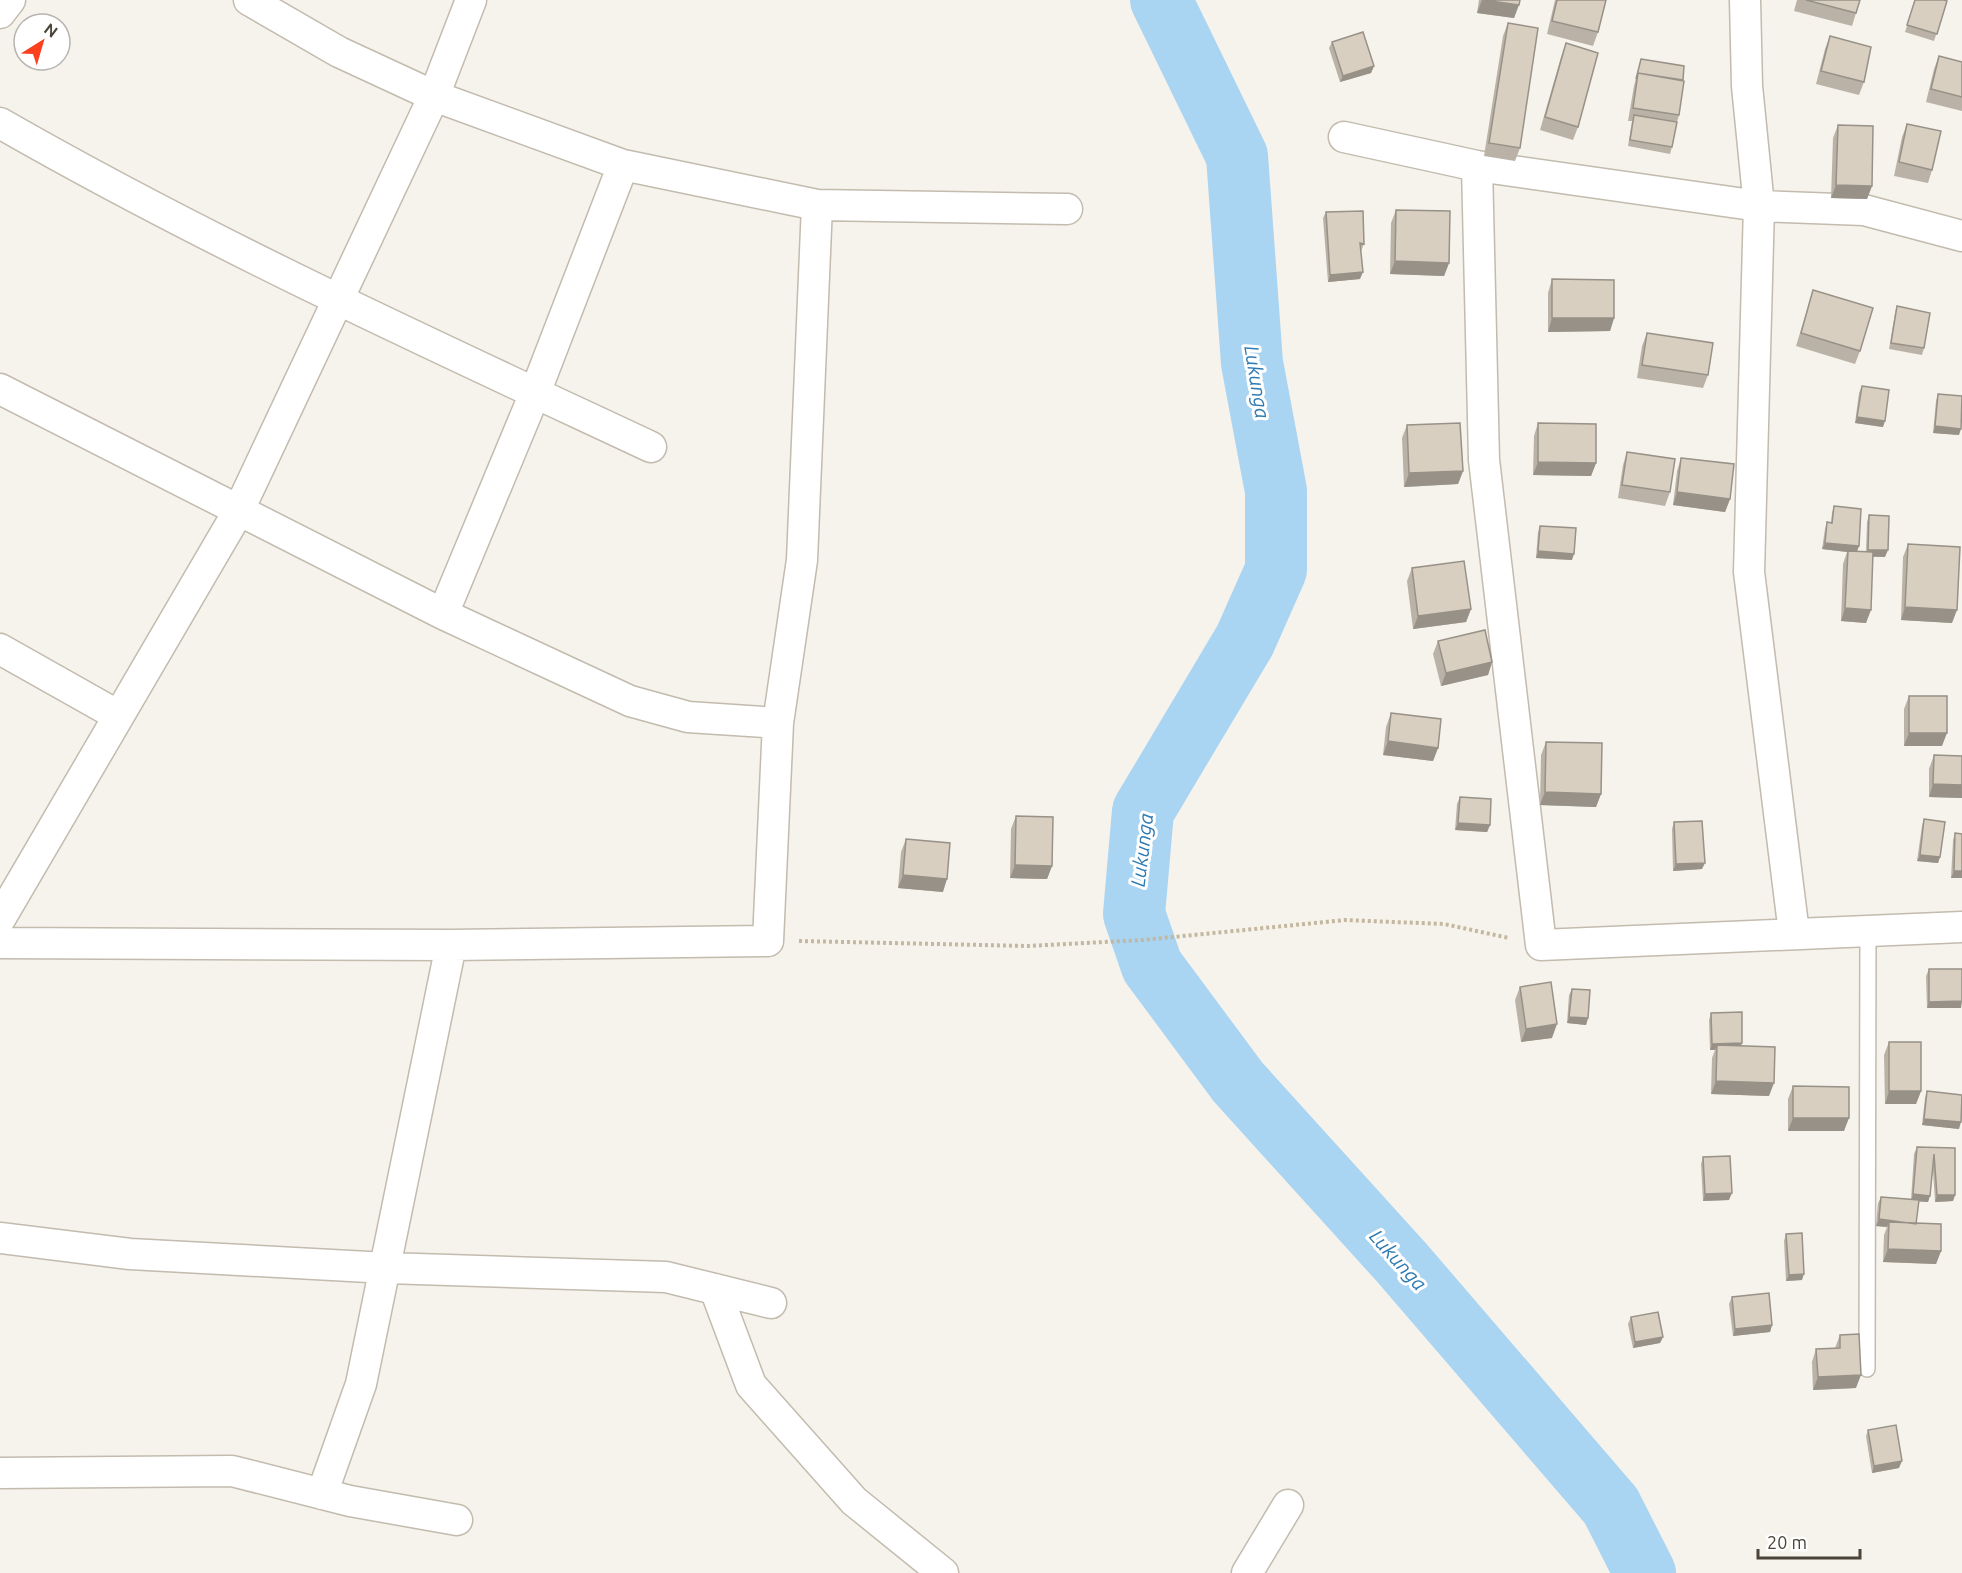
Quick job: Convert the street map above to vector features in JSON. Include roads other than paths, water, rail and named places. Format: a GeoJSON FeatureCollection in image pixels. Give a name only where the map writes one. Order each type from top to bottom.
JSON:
{"type":"FeatureCollection","features":[{"type":"Feature","properties":{"kind":"street"},"geometry":{"type":"LineString","coordinates":[[0,13],[10,0]]}},
{"type":"Feature","properties":{"kind":"street"},"geometry":{"type":"LineString","coordinates":[[249,0],[339,52],[434,96],[623,165],[817,205],[1067,209]]}},
{"type":"Feature","properties":{"kind":"street"},"geometry":{"type":"LineString","coordinates":[[0,919],[117,715],[238,512],[434,96],[471,0]]}},
{"type":"Feature","properties":{"kind":"street"},"geometry":{"type":"LineString","coordinates":[[1745,0],[1746,86],[1759,206],[1749,572],[1794,933]]}},
{"type":"Feature","properties":{"kind":"street"},"geometry":{"type":"LineString","coordinates":[[0,123],[102,182],[336,301],[651,447]]}},
{"type":"Feature","properties":{"kind":"street"},"geometry":{"type":"LineString","coordinates":[[1344,137],[1477,166],[1759,206],[1864,210],[1962,236]]}},
{"type":"Feature","properties":{"kind":"street"},"geometry":{"type":"LineString","coordinates":[[442,614],[535,393],[623,165]]}},
{"type":"Feature","properties":{"kind":"street"},"geometry":{"type":"LineString","coordinates":[[1477,166],[1484,460],[1541,945],[1962,927]]}},
{"type":"Feature","properties":{"kind":"street"},"geometry":{"type":"LineString","coordinates":[[0,942],[451,945],[768,941],[778,723],[802,560],[817,205]]}},
{"type":"Feature","properties":{"kind":"street"},"geometry":{"type":"LineString","coordinates":[[0,389],[442,614],[630,701],[688,717],[778,723]]}},
{"type":"Feature","properties":{"kind":"street"},"geometry":{"type":"LineString","coordinates":[[0,649],[117,715]]}},
{"type":"Feature","properties":{"kind":"street"},"geometry":{"type":"LineString","coordinates":[[322,1494],[361,1384],[387,1268],[451,945]]}},
{"type":"Feature","properties":{"kind":"street"},"geometry":{"type":"LineString","coordinates":[[0,1238],[130,1254],[387,1268],[666,1277],[771,1303]]}},
{"type":"Feature","properties":{"kind":"street"},"geometry":{"type":"LineString","coordinates":[[715,1289],[751,1385],[854,1501],[943,1573]]}},
{"type":"Feature","properties":{"kind":"street"},"geometry":{"type":"LineString","coordinates":[[0,1473],[232,1471],[322,1494],[457,1520]]}},
{"type":"Feature","properties":{"kind":"street"},"geometry":{"type":"LineString","coordinates":[[1247,1573],[1288,1505]]}},
{"type":"Feature","properties":{"kind":"lane"},"geometry":{"type":"LineString","coordinates":[[1868,931],[1868,1368]]}},
{"type":"Feature","properties":{"kind":"waterway","name":"Lukunga"},"geometry":{"type":"LineString","coordinates":[[1161,0],[1237,156],[1252,363],[1276,491],[1276,570],[1245,640],[1143,811],[1134,914],[1152,966],[1238,1082],[1402,1263],[1611,1506],[1645,1573]]}}]}
